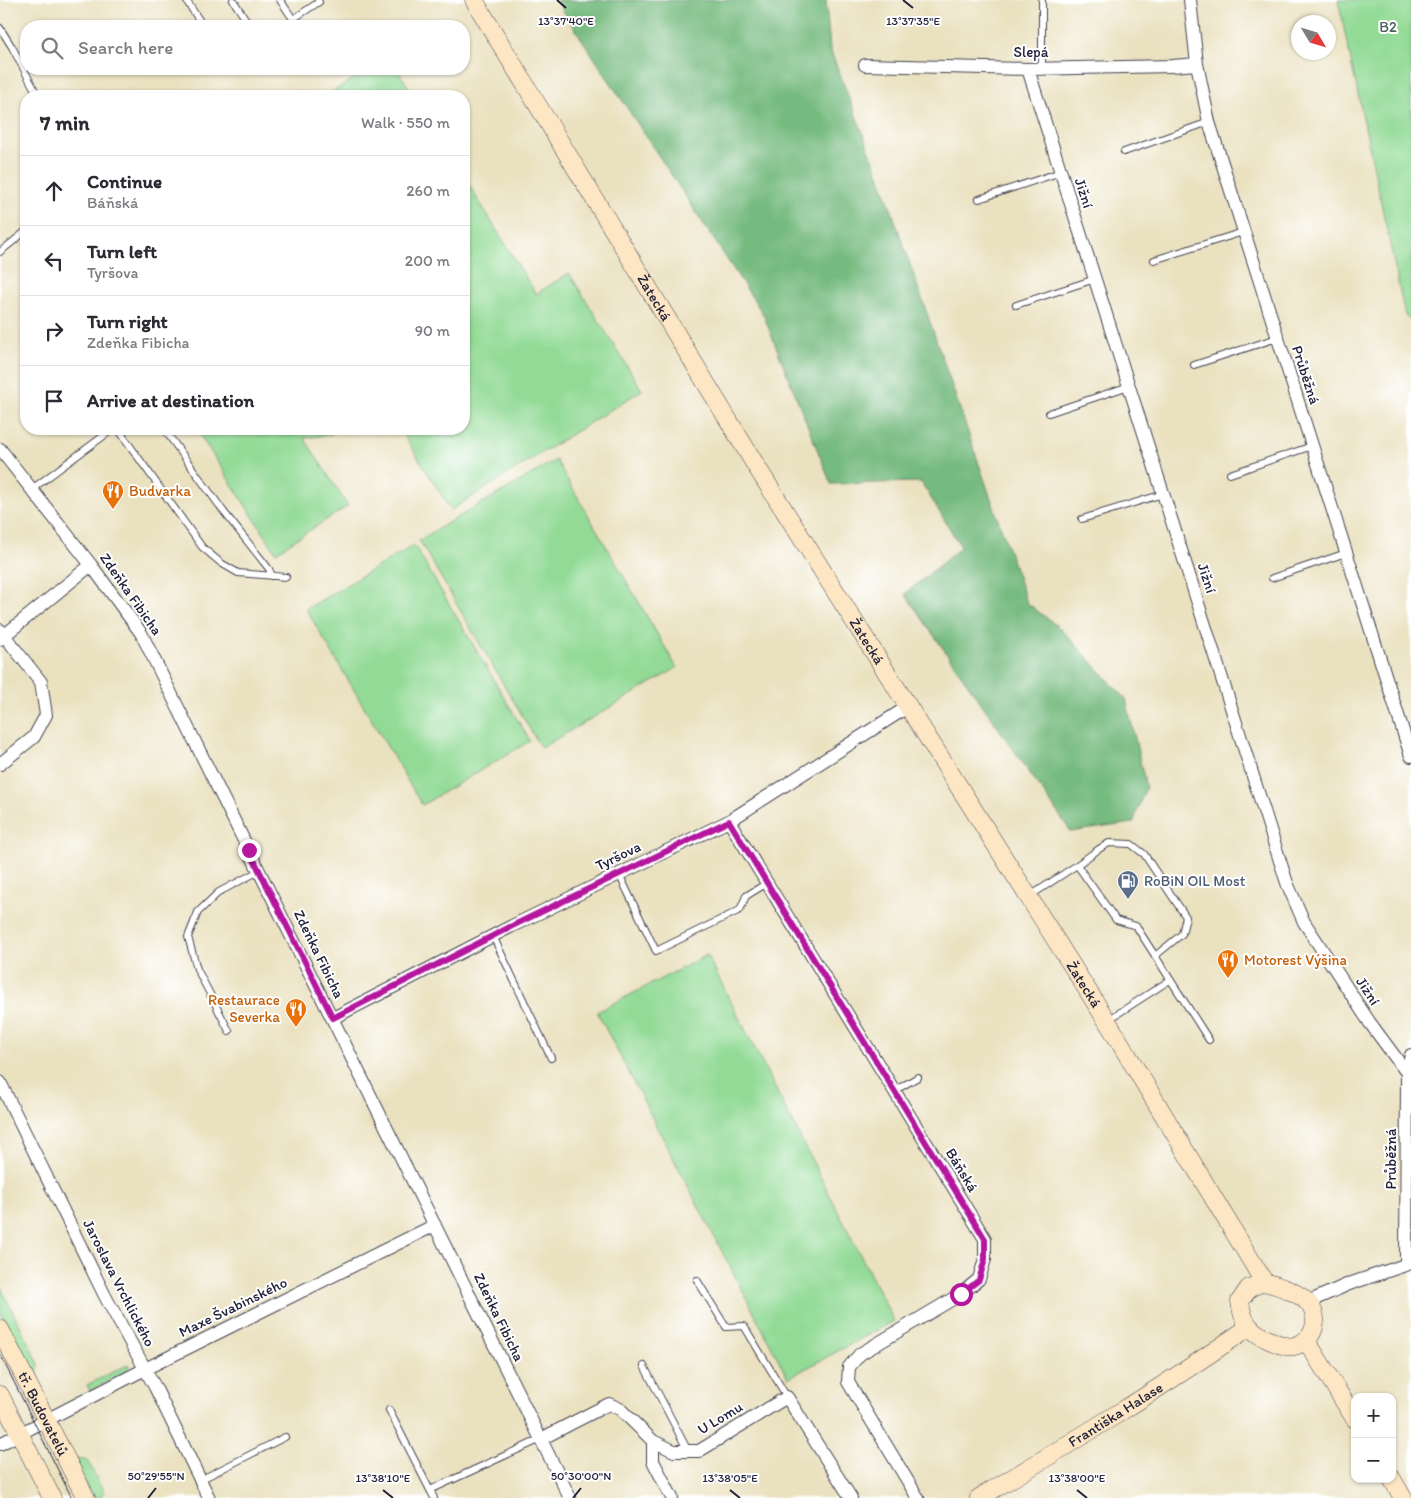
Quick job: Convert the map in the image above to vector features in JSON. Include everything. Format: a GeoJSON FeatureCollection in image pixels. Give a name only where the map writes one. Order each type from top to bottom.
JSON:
{"type":"FeatureCollection","features":[{"type":"Feature","properties":{"kind":"street","name":"Žatecká"},"geometry":{"type":"LineString","coordinates":[[474,0],[758,469],[1107,1021],[1264,1282]]}},
{"type":"Feature","properties":{"kind":"street","name":"Průběžná"},"geometry":{"type":"LineString","coordinates":[[1190,0],[1197,64],[1209,122],[1411,756]]}},
{"type":"Feature","properties":{"kind":"street","name":"Slepá"},"geometry":{"type":"LineString","coordinates":[[864,65],[1042,69],[1197,64]]}},
{"type":"Feature","properties":{"kind":"street","name":"Jižní"},"geometry":{"type":"LineString","coordinates":[[1028,69],[1287,884],[1304,922],[1370,1023],[1407,1073]]}},
{"type":"Feature","properties":{"kind":"street","name":"Zdeňka Fibicha"},"geometry":{"type":"LineString","coordinates":[[0,449],[91,565],[141,633],[570,1498]]}},
{"type":"Feature","properties":{"kind":"street"},"geometry":{"type":"LineString","coordinates":[[0,764],[34,738],[46,715],[41,682],[1,635],[91,565]]}},
{"type":"Feature","properties":{"kind":"street","name":"Tyršova"},"geometry":{"type":"LineString","coordinates":[[333,1018],[493,936],[729,821],[909,706]]}},
{"type":"Feature","properties":{"kind":"street","name":"Báňská"},"geometry":{"type":"LineString","coordinates":[[729,821],[985,1239],[985,1259],[979,1280],[961,1294],[860,1354],[849,1367],[848,1382],[918,1498]]}},
{"type":"Feature","properties":{"kind":"street","name":"Průběžná"},"geometry":{"type":"LineString","coordinates":[[1409,1263],[1407,1073],[1411,1054]]}},
{"type":"Feature","properties":{"kind":"street","name":"Jaroslava Vrchlického"},"geometry":{"type":"LineString","coordinates":[[0,1082],[101,1287],[145,1369],[209,1498]]}},
{"type":"Feature","properties":{"kind":"street","name":"Maxe Švabinského"},"geometry":{"type":"LineString","coordinates":[[0,1444],[145,1369],[435,1225]]}},
{"type":"Feature","properties":{"kind":"street"},"geometry":{"type":"LineString","coordinates":[[1308,1302],[1349,1284],[1409,1263]]}},
{"type":"Feature","properties":{"kind":"street"},"geometry":{"type":"LineString","coordinates":[[1264,1282],[1278,1285],[1308,1302],[1316,1315],[1315,1328],[1306,1340],[1293,1346],[1275,1343],[1249,1327],[1241,1313],[1240,1302],[1249,1288],[1264,1282]]}},
{"type":"Feature","properties":{"kind":"street","name":"Františka Halase"},"geometry":{"type":"LineString","coordinates":[[979,1498],[1089,1431],[1249,1327]]}},
{"type":"Feature","properties":{"kind":"street","name":"tř. Budovatelů"},"geometry":{"type":"LineString","coordinates":[[0,1329],[86,1498]]}},
{"type":"Feature","properties":{"kind":"street"},"geometry":{"type":"LineString","coordinates":[[1306,1340],[1351,1413]]}},
{"type":"Feature","properties":{"kind":"street","name":"tř. Budovatelů"},"geometry":{"type":"LineString","coordinates":[[0,1395],[52,1498]]}},
{"type":"Feature","properties":{"kind":"street"},"geometry":{"type":"LineString","coordinates":[[787,1397],[851,1498]]}},
{"type":"Feature","properties":{"kind":"street","name":"U Lomu"},"geometry":{"type":"LineString","coordinates":[[541,1439],[609,1404],[620,1408],[653,1441],[674,1451],[699,1451],[787,1397]]}},
{"type":"Feature","properties":{"kind":"street"},"geometry":{"type":"LineString","coordinates":[[653,1441],[653,1461],[672,1498]]}},
{"type":"Feature","properties":{"kind":"street"},"geometry":{"type":"LineString","coordinates":[[1394,1483],[1403,1498]]}},
{"type":"Feature","properties":{"kind":"lane"},"geometry":{"type":"LineString","coordinates":[[186,0],[199,20]]}},
{"type":"Feature","properties":{"kind":"lane"},"geometry":{"type":"LineString","coordinates":[[233,0],[246,20]]}},
{"type":"Feature","properties":{"kind":"lane"},"geometry":{"type":"LineString","coordinates":[[280,0],[293,19],[319,2],[318,0]]}},
{"type":"Feature","properties":{"kind":"lane"},"geometry":{"type":"LineString","coordinates":[[1042,0],[1042,69]]}},
{"type":"Feature","properties":{"kind":"lane"},"geometry":{"type":"LineString","coordinates":[[0,28],[20,62]]}},
{"type":"Feature","properties":{"kind":"lane"},"geometry":{"type":"LineString","coordinates":[[27,75],[35,90]]}},
{"type":"Feature","properties":{"kind":"lane"},"geometry":{"type":"LineString","coordinates":[[1124,152],[1209,122]]}},
{"type":"Feature","properties":{"kind":"lane"},"geometry":{"type":"LineString","coordinates":[[979,199],[1061,172]]}},
{"type":"Feature","properties":{"kind":"lane"},"geometry":{"type":"LineString","coordinates":[[1154,260],[1243,232]]}},
{"type":"Feature","properties":{"kind":"lane"},"geometry":{"type":"LineString","coordinates":[[0,252],[20,236]]}},
{"type":"Feature","properties":{"kind":"lane"},"geometry":{"type":"LineString","coordinates":[[1016,306],[1094,279]]}},
{"type":"Feature","properties":{"kind":"lane"},"geometry":{"type":"LineString","coordinates":[[1194,365],[1277,338]]}},
{"type":"Feature","properties":{"kind":"lane"},"geometry":{"type":"LineString","coordinates":[[1049,413],[1129,386]]}},
{"type":"Feature","properties":{"kind":"lane"},"geometry":{"type":"LineString","coordinates":[[32,489],[105,435]]}},
{"type":"Feature","properties":{"kind":"lane"},"geometry":{"type":"LineString","coordinates":[[122,435],[202,547],[221,563],[238,573],[286,577]]}},
{"type":"Feature","properties":{"kind":"lane"},"geometry":{"type":"LineString","coordinates":[[168,435],[272,576]]}},
{"type":"Feature","properties":{"kind":"lane"},"geometry":{"type":"LineString","coordinates":[[1230,474],[1312,446]]}},
{"type":"Feature","properties":{"kind":"lane"},"geometry":{"type":"LineString","coordinates":[[1082,519],[1163,494]]}},
{"type":"Feature","properties":{"kind":"lane"},"geometry":{"type":"LineString","coordinates":[[1272,578],[1346,553]]}},
{"type":"Feature","properties":{"kind":"lane"},"geometry":{"type":"LineString","coordinates":[[1029,897],[1110,843],[1131,844],[1144,854],[1186,917],[1182,934],[1154,956]]}},
{"type":"Feature","properties":{"kind":"lane"},"geometry":{"type":"LineString","coordinates":[[1077,865],[1116,920],[1136,926],[1209,1040]]}},
{"type":"Feature","properties":{"kind":"lane"},"geometry":{"type":"LineString","coordinates":[[229,1031],[197,969],[188,937],[198,912],[205,905],[219,892],[259,871]]}},
{"type":"Feature","properties":{"kind":"lane"},"geometry":{"type":"LineString","coordinates":[[618,874],[656,951],[740,910],[746,896],[767,884]]}},
{"type":"Feature","properties":{"kind":"lane"},"geometry":{"type":"LineString","coordinates":[[493,936],[551,1058]]}},
{"type":"Feature","properties":{"kind":"lane"},"geometry":{"type":"LineString","coordinates":[[1107,1021],[1170,980]]}},
{"type":"Feature","properties":{"kind":"lane"},"geometry":{"type":"LineString","coordinates":[[894,1091],[918,1076]]}},
{"type":"Feature","properties":{"kind":"lane"},"geometry":{"type":"LineString","coordinates":[[697,1280],[726,1327],[744,1326],[787,1397]]}},
{"type":"Feature","properties":{"kind":"lane"},"geometry":{"type":"LineString","coordinates":[[644,1366],[688,1451]]}},
{"type":"Feature","properties":{"kind":"lane"},"geometry":{"type":"LineString","coordinates":[[389,1410],[434,1498]]}},
{"type":"Feature","properties":{"kind":"lane"},"geometry":{"type":"LineString","coordinates":[[200,1480],[285,1437]]}},
{"type":"Feature","properties":{"kind":"lane"},"geometry":{"type":"LineString","coordinates":[[430,1490],[541,1439]]}},
{"type":"Feature","properties":{"kind":"green space"},"geometry":{"type":"Polygon","coordinates":[[[556,0],[826,0],[830,49],[880,177],[1027,603],[1061,629],[1126,699],[1146,787],[1133,823],[1071,832],[905,594],[961,547],[921,482],[831,484],[763,314],[556,0]]]}},
{"type":"Feature","properties":{"kind":"green space","name":"B2"},"geometry":{"type":"Polygon","coordinates":[[[1338,0],[1411,0],[1411,319],[1405,315],[1338,0]]]}},
{"type":"Feature","properties":{"kind":"green space"},"geometry":{"type":"Polygon","coordinates":[[[360,75],[401,75],[410,90],[335,90],[360,75]]]}},
{"type":"Feature","properties":{"kind":"green space"},"geometry":{"type":"Polygon","coordinates":[[[470,187],[536,294],[569,273],[642,390],[451,510],[404,435],[470,435],[470,187]]]}},
{"type":"Feature","properties":{"kind":"green space"},"geometry":{"type":"Polygon","coordinates":[[[200,435],[330,435],[304,438],[348,506],[276,552],[200,435]]]}},
{"type":"Feature","properties":{"kind":"green space"},"geometry":{"type":"Polygon","coordinates":[[[556,460],[677,668],[541,748],[419,540],[556,460]]]}},
{"type":"Feature","properties":{"kind":"green space"},"geometry":{"type":"Polygon","coordinates":[[[414,545],[530,741],[422,805],[306,609],[414,545]]]}},
{"type":"Feature","properties":{"kind":"green space"},"geometry":{"type":"Polygon","coordinates":[[[707,955],[894,1321],[788,1378],[597,1012],[707,955]]]}},
{"type":"Feature","properties":{"kind":"green space"},"geometry":{"type":"Polygon","coordinates":[[[0,1286],[39,1364],[38,1371],[33,1375],[0,1312],[0,1286]]]}},
{"type":"Feature","properties":{"kind":"green space"},"geometry":{"type":"Polygon","coordinates":[[[129,1364],[127,1371],[90,1391],[87,1385],[129,1364]]]}},
{"type":"Feature","properties":{"kind":"green space"},"geometry":{"type":"Polygon","coordinates":[[[77,1459],[88,1462],[104,1492],[99,1498],[93,1498],[74,1461],[77,1459]]]}},
{"type":"Feature","properties":{"kind":"tram line"},"geometry":{"type":"LineString","coordinates":[[0,1354],[72,1498]]}},
{"type":"Feature","properties":{"kind":"place","name":"Budvarka"},"geometry":{"type":"Point","coordinates":[113,510]}},
{"type":"Feature","properties":{"kind":"place","name":"RoBiN OIL Most"},"geometry":{"type":"Point","coordinates":[1128,900]}},
{"type":"Feature","properties":{"kind":"place","name":"Motorest Výšina"},"geometry":{"type":"Point","coordinates":[1228,979]}},
{"type":"Feature","properties":{"kind":"place","name":"Restaurace Severka"},"geometry":{"type":"Point","coordinates":[296,1028]}},
{"type":"Feature","properties":{"kind":"route"},"geometry":{"type":"LineString","coordinates":[[249,850],[333,1018],[512,926],[729,821],[985,1239],[985,1259],[979,1280],[961,1294]]}}]}
